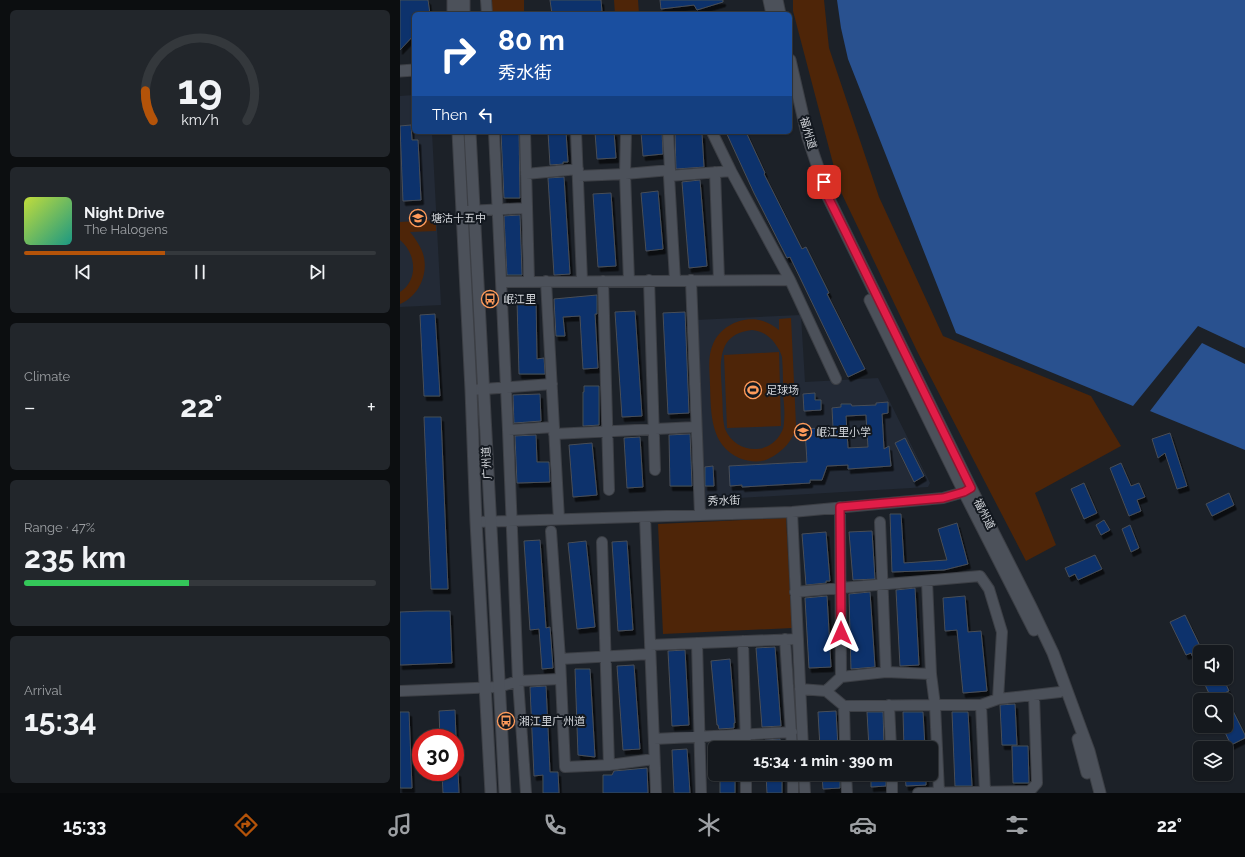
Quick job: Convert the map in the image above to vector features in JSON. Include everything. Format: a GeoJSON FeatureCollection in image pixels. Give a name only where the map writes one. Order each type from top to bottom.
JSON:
{"type":"FeatureCollection","features":[{"type":"Feature","properties":{"kind":"main road"},"geometry":{"type":"LineString","coordinates":[[452,0],[453,12]]}},
{"type":"Feature","properties":{"kind":"main road"},"geometry":{"type":"LineString","coordinates":[[464,0],[464,12]]}},
{"type":"Feature","properties":{"kind":"main road"},"geometry":{"type":"LineString","coordinates":[[769,0],[772,12]]}},
{"type":"Feature","properties":{"kind":"main road"},"geometry":{"type":"LineString","coordinates":[[777,0],[780,12]]}},
{"type":"Feature","properties":{"kind":"main road","name":"福州道"},"geometry":{"type":"LineString","coordinates":[[792,69],[808,138],[828,197],[1046,655],[1077,738],[1092,793]]}},
{"type":"Feature","properties":{"kind":"main road"},"geometry":{"type":"LineString","coordinates":[[400,71],[412,70]]}},
{"type":"Feature","properties":{"kind":"main road","name":"福州道"},"geometry":{"type":"LineString","coordinates":[[792,101],[825,206],[967,490],[1031,607],[1053,654],[1089,751],[1100,793]]}},
{"type":"Feature","properties":{"kind":"main road","name":"广州道"},"geometry":{"type":"LineString","coordinates":[[458,134],[490,793]]}},
{"type":"Feature","properties":{"kind":"main road","name":"广州道"},"geometry":{"type":"LineString","coordinates":[[470,134],[504,793]]}},
{"type":"Feature","properties":{"kind":"street"},"geometry":{"type":"LineString","coordinates":[[486,0],[487,12]]}},
{"type":"Feature","properties":{"kind":"street"},"geometry":{"type":"LineString","coordinates":[[494,134],[502,282],[518,682],[526,793]]}},
{"type":"Feature","properties":{"kind":"street"},"geometry":{"type":"LineString","coordinates":[[525,134],[529,281]]}},
{"type":"Feature","properties":{"kind":"street"},"geometry":{"type":"LineString","coordinates":[[576,134],[582,281]]}},
{"type":"Feature","properties":{"kind":"street"},"geometry":{"type":"LineString","coordinates":[[626,134],[625,174],[629,280]]}},
{"type":"Feature","properties":{"kind":"street"},"geometry":{"type":"LineString","coordinates":[[668,134],[675,280]]}},
{"type":"Feature","properties":{"kind":"street"},"geometry":{"type":"LineString","coordinates":[[713,134],[731,171],[790,280],[836,379]]}},
{"type":"Feature","properties":{"kind":"street"},"geometry":{"type":"LineString","coordinates":[[526,174],[625,174],[731,171]]}},
{"type":"Feature","properties":{"kind":"street"},"geometry":{"type":"LineString","coordinates":[[715,172],[718,280]]}},
{"type":"Feature","properties":{"kind":"street"},"geometry":{"type":"LineString","coordinates":[[462,212],[527,208]]}},
{"type":"Feature","properties":{"kind":"street"},"geometry":{"type":"LineString","coordinates":[[649,280],[655,470]]}},
{"type":"Feature","properties":{"kind":"street"},"geometry":{"type":"LineString","coordinates":[[691,280],[700,514]]}},
{"type":"Feature","properties":{"kind":"street"},"geometry":{"type":"LineString","coordinates":[[502,282],[790,280]]}},
{"type":"Feature","properties":{"kind":"street"},"geometry":{"type":"LineString","coordinates":[[546,281],[559,519]]}},
{"type":"Feature","properties":{"kind":"street"},"geometry":{"type":"LineString","coordinates":[[603,281],[609,490]]}},
{"type":"Feature","properties":{"kind":"street"},"geometry":{"type":"LineString","coordinates":[[471,390],[552,384]]}},
{"type":"Feature","properties":{"kind":"street"},"geometry":{"type":"LineString","coordinates":[[508,430],[608,431],[696,426]]}},
{"type":"Feature","properties":{"kind":"street","name":"秀水街"},"geometry":{"type":"LineString","coordinates":[[476,522],[792,512],[943,498],[967,490]]}},
{"type":"Feature","properties":{"kind":"street"},"geometry":{"type":"LineString","coordinates":[[840,507],[841,677]]}},
{"type":"Feature","properties":{"kind":"street"},"geometry":{"type":"LineString","coordinates":[[792,512],[803,741]]}},
{"type":"Feature","properties":{"kind":"street"},"geometry":{"type":"LineString","coordinates":[[645,517],[656,793]]}},
{"type":"Feature","properties":{"kind":"street"},"geometry":{"type":"LineString","coordinates":[[880,522],[886,672]]}},
{"type":"Feature","properties":{"kind":"street"},"geometry":{"type":"LineString","coordinates":[[551,531],[560,659],[565,767],[609,765],[654,759]]}},
{"type":"Feature","properties":{"kind":"street"},"geometry":{"type":"LineString","coordinates":[[602,542],[609,765]]}},
{"type":"Feature","properties":{"kind":"street"},"geometry":{"type":"LineString","coordinates":[[795,592],[980,576],[989,589],[1002,632],[998,699]]}},
{"type":"Feature","properties":{"kind":"street"},"geometry":{"type":"LineString","coordinates":[[927,581],[931,674],[935,705],[939,792]]}},
{"type":"Feature","properties":{"kind":"street"},"geometry":{"type":"LineString","coordinates":[[785,639],[792,741]]}},
{"type":"Feature","properties":{"kind":"street"},"geometry":{"type":"LineString","coordinates":[[560,659],[605,656],[697,643],[798,639]]}},
{"type":"Feature","properties":{"kind":"street"},"geometry":{"type":"LineString","coordinates":[[743,641],[746,741]]}},
{"type":"Feature","properties":{"kind":"street"},"geometry":{"type":"LineString","coordinates":[[697,643],[701,793]]}},
{"type":"Feature","properties":{"kind":"street"},"geometry":{"type":"LineString","coordinates":[[826,691],[841,677],[886,672],[931,674]]}},
{"type":"Feature","properties":{"kind":"street"},"geometry":{"type":"LineString","coordinates":[[400,691],[499,687],[518,682],[560,679]]}},
{"type":"Feature","properties":{"kind":"street"},"geometry":{"type":"LineString","coordinates":[[800,689],[826,691],[844,706],[982,705],[998,699],[1060,692]]}},
{"type":"Feature","properties":{"kind":"street"},"geometry":{"type":"LineString","coordinates":[[918,793],[1030,791],[1037,783],[1034,695]]}},
{"type":"Feature","properties":{"kind":"street"},"geometry":{"type":"LineString","coordinates":[[889,705],[891,741]]}},
{"type":"Feature","properties":{"kind":"street"},"geometry":{"type":"LineString","coordinates":[[982,705],[985,792]]}},
{"type":"Feature","properties":{"kind":"street"},"geometry":{"type":"LineString","coordinates":[[844,706],[845,741]]}},
{"type":"Feature","properties":{"kind":"street"},"geometry":{"type":"LineString","coordinates":[[654,739],[792,732]]}},
{"type":"Feature","properties":{"kind":"street"},"geometry":{"type":"LineString","coordinates":[[746,781],[746,793]]}},
{"type":"Feature","properties":{"kind":"street"},"geometry":{"type":"LineString","coordinates":[[793,781],[793,793]]}},
{"type":"Feature","properties":{"kind":"street"},"geometry":{"type":"LineString","coordinates":[[804,781],[805,793]]}},
{"type":"Feature","properties":{"kind":"street"},"geometry":{"type":"LineString","coordinates":[[846,781],[847,793]]}},
{"type":"Feature","properties":{"kind":"street"},"geometry":{"type":"LineString","coordinates":[[892,781],[892,793]]}},
{"type":"Feature","properties":{"kind":"shaded area"},"geometry":{"type":"Polygon","coordinates":[[[491,0],[524,0],[524,12],[492,12],[491,0]]]}},
{"type":"Feature","properties":{"kind":"shaded area"},"geometry":{"type":"Polygon","coordinates":[[[614,0],[638,0],[639,12],[615,12],[614,0]]]}},
{"type":"Feature","properties":{"kind":"shaded area"},"geometry":{"type":"Polygon","coordinates":[[[793,0],[824,0],[829,48],[879,197],[943,336],[1091,396],[1121,446],[1035,493],[1056,545],[1026,561],[917,351],[840,190],[793,11],[793,0]]]}},
{"type":"Feature","properties":{"kind":"shaded area","name":"塘沽十五中"},"geometry":{"type":"Polygon","coordinates":[[[412,95],[412,134],[432,134],[441,305],[400,307],[400,96],[412,95]]]}},
{"type":"Feature","properties":{"kind":"shaded area"},"geometry":{"type":"Polygon","coordinates":[[[436,220],[436,231],[410,232],[422,251],[425,267],[422,282],[418,289],[407,300],[400,304],[400,292],[410,281],[413,274],[413,266],[409,252],[400,240],[400,222],[436,220]]]}},
{"type":"Feature","properties":{"kind":"shaded area","name":"岷江里小学"},"geometry":{"type":"Polygon","coordinates":[[[801,315],[805,382],[878,378],[930,483],[928,487],[704,500],[695,320],[801,315]]]}},
{"type":"Feature","properties":{"kind":"shaded area"},"geometry":{"type":"Polygon","coordinates":[[[791,318],[796,425],[793,436],[783,449],[768,459],[754,462],[739,458],[729,452],[717,437],[712,417],[709,360],[713,344],[717,337],[727,327],[734,323],[748,319],[756,319],[763,321],[779,330],[779,319],[791,318]],[[752,330],[740,333],[731,338],[722,353],[721,373],[725,429],[736,443],[752,449],[760,449],[775,441],[784,426],[783,371],[782,357],[776,344],[764,333],[752,330]]]}},
{"type":"Feature","properties":{"kind":"shaded area","name":"足球场"},"geometry":{"type":"Polygon","coordinates":[[[779,352],[781,426],[727,428],[724,355],[779,352]]]}},
{"type":"Feature","properties":{"kind":"shaded area"},"geometry":{"type":"Polygon","coordinates":[[[786,518],[792,628],[663,634],[658,524],[786,518]]]}},
{"type":"Feature","properties":{"kind":"water"},"geometry":{"type":"Polygon","coordinates":[[[837,0],[1245,0],[1245,348],[1198,326],[1133,406],[956,333],[848,59],[837,0]]]}},
{"type":"Feature","properties":{"kind":"water"},"geometry":{"type":"Polygon","coordinates":[[[1202,343],[1245,364],[1245,450],[1150,411],[1202,343]]]}},
{"type":"Feature","properties":{"kind":"building"},"geometry":{"type":"Polygon","coordinates":[[[400,0],[428,0],[430,12],[412,12],[412,37],[400,50],[400,0]]]}},
{"type":"Feature","properties":{"kind":"building"},"geometry":{"type":"Polygon","coordinates":[[[550,0],[601,0],[602,12],[552,12],[550,0]]]}},
{"type":"Feature","properties":{"kind":"building"},"geometry":{"type":"Polygon","coordinates":[[[660,0],[723,0],[723,2],[697,10],[694,5],[661,9],[660,0]]]}},
{"type":"Feature","properties":{"kind":"building"},"geometry":{"type":"Polygon","coordinates":[[[411,125],[412,140],[418,140],[421,200],[403,201],[400,126],[411,125]]]}},
{"type":"Feature","properties":{"kind":"building"},"geometry":{"type":"Polygon","coordinates":[[[501,134],[519,134],[520,198],[504,198],[501,134]]]}},
{"type":"Feature","properties":{"kind":"building"},"geometry":{"type":"Polygon","coordinates":[[[548,134],[566,134],[568,162],[550,165],[548,134]]]}},
{"type":"Feature","properties":{"kind":"building"},"geometry":{"type":"Polygon","coordinates":[[[595,134],[614,134],[616,158],[597,159],[595,134]]]}},
{"type":"Feature","properties":{"kind":"building"},"geometry":{"type":"Polygon","coordinates":[[[641,134],[662,134],[663,154],[643,156],[641,134]]]}},
{"type":"Feature","properties":{"kind":"building"},"geometry":{"type":"Polygon","coordinates":[[[675,134],[702,134],[704,167],[676,169],[675,134]]]}},
{"type":"Feature","properties":{"kind":"building"},"geometry":{"type":"Polygon","coordinates":[[[727,134],[747,134],[765,173],[764,174],[802,249],[806,247],[829,293],[827,294],[865,369],[848,377],[790,257],[787,258],[754,193],[727,134]]]}},
{"type":"Feature","properties":{"kind":"building"},"geometry":{"type":"Polygon","coordinates":[[[564,177],[570,274],[554,275],[548,178],[564,177]]]}},
{"type":"Feature","properties":{"kind":"building"},"geometry":{"type":"Polygon","coordinates":[[[700,180],[707,266],[689,268],[682,182],[700,180]]]}},
{"type":"Feature","properties":{"kind":"building"},"geometry":{"type":"Polygon","coordinates":[[[658,191],[663,249],[646,251],[641,193],[658,191]]]}},
{"type":"Feature","properties":{"kind":"building"},"geometry":{"type":"Polygon","coordinates":[[[611,193],[616,266],[598,267],[593,194],[611,193]]]}},
{"type":"Feature","properties":{"kind":"building"},"geometry":{"type":"Polygon","coordinates":[[[520,215],[522,275],[507,275],[504,216],[520,215]]]}},
{"type":"Feature","properties":{"kind":"building"},"geometry":{"type":"Polygon","coordinates":[[[597,295],[597,314],[595,314],[598,368],[583,369],[580,316],[563,317],[565,336],[556,336],[554,299],[597,295]]]}},
{"type":"Feature","properties":{"kind":"building"},"geometry":{"type":"Polygon","coordinates":[[[517,300],[536,300],[537,359],[544,358],[545,374],[519,374],[517,300]]]}},
{"type":"Feature","properties":{"kind":"building"},"geometry":{"type":"Polygon","coordinates":[[[635,311],[642,416],[622,417],[615,312],[635,311]]]}},
{"type":"Feature","properties":{"kind":"building"},"geometry":{"type":"Polygon","coordinates":[[[685,312],[689,413],[668,414],[663,313],[685,312]]]}},
{"type":"Feature","properties":{"kind":"building"},"geometry":{"type":"Polygon","coordinates":[[[435,314],[440,396],[424,396],[420,315],[435,314]]]}},
{"type":"Feature","properties":{"kind":"building"},"geometry":{"type":"Polygon","coordinates":[[[584,386],[599,386],[599,425],[583,426],[584,386]]]}},
{"type":"Feature","properties":{"kind":"building"},"geometry":{"type":"Polygon","coordinates":[[[815,393],[815,400],[821,400],[821,410],[804,411],[803,394],[815,393]]]}},
{"type":"Feature","properties":{"kind":"building"},"geometry":{"type":"Polygon","coordinates":[[[540,394],[541,421],[514,423],[513,395],[540,394]]]}},
{"type":"Feature","properties":{"kind":"building"},"geometry":{"type":"Polygon","coordinates":[[[888,402],[888,413],[882,414],[884,449],[889,446],[891,466],[848,469],[848,465],[827,466],[822,480],[810,480],[810,483],[742,487],[742,485],[730,486],[729,466],[807,462],[805,429],[833,427],[832,408],[841,407],[841,404],[851,404],[852,406],[876,405],[876,403],[888,402]],[[866,415],[846,416],[848,448],[868,447],[866,415]]]}},
{"type":"Feature","properties":{"kind":"building"},"geometry":{"type":"Polygon","coordinates":[[[424,417],[441,417],[448,589],[431,589],[424,417]]]}},
{"type":"Feature","properties":{"kind":"building"},"geometry":{"type":"Polygon","coordinates":[[[1170,433],[1187,486],[1177,489],[1165,453],[1158,458],[1152,439],[1170,433]]]}},
{"type":"Feature","properties":{"kind":"building"},"geometry":{"type":"Polygon","coordinates":[[[690,434],[692,486],[670,486],[669,435],[690,434]]]}},
{"type":"Feature","properties":{"kind":"building"},"geometry":{"type":"Polygon","coordinates":[[[536,435],[537,462],[549,462],[550,482],[517,483],[515,436],[536,435]]]}},
{"type":"Feature","properties":{"kind":"building"},"geometry":{"type":"Polygon","coordinates":[[[640,437],[643,487],[627,488],[624,438],[640,437]]]}},
{"type":"Feature","properties":{"kind":"building"},"geometry":{"type":"Polygon","coordinates":[[[905,438],[924,476],[914,482],[895,443],[905,438]]]}},
{"type":"Feature","properties":{"kind":"building"},"geometry":{"type":"Polygon","coordinates":[[[592,443],[597,495],[573,497],[569,445],[592,443]]]}},
{"type":"Feature","properties":{"kind":"building"},"geometry":{"type":"Polygon","coordinates":[[[1121,463],[1131,486],[1139,483],[1145,497],[1137,500],[1141,511],[1129,516],[1110,468],[1121,463]]]}},
{"type":"Feature","properties":{"kind":"building"},"geometry":{"type":"Polygon","coordinates":[[[713,466],[714,486],[705,486],[705,467],[713,466]]]}},
{"type":"Feature","properties":{"kind":"building"},"geometry":{"type":"Polygon","coordinates":[[[1084,483],[1097,513],[1084,519],[1071,489],[1084,483]]]}},
{"type":"Feature","properties":{"kind":"building"},"geometry":{"type":"Polygon","coordinates":[[[1229,493],[1234,505],[1212,516],[1206,504],[1229,493]]]}},
{"type":"Feature","properties":{"kind":"building"},"geometry":{"type":"Polygon","coordinates":[[[890,514],[901,514],[904,563],[947,560],[938,529],[957,523],[968,564],[944,570],[892,572],[890,514]]]}},
{"type":"Feature","properties":{"kind":"building"},"geometry":{"type":"Polygon","coordinates":[[[1104,520],[1110,530],[1101,535],[1096,525],[1104,520]]]}},
{"type":"Feature","properties":{"kind":"building"},"geometry":{"type":"Polygon","coordinates":[[[1130,525],[1139,548],[1131,552],[1122,529],[1130,525]]]}},
{"type":"Feature","properties":{"kind":"building"},"geometry":{"type":"Polygon","coordinates":[[[872,531],[875,579],[853,580],[849,532],[872,531]]]}},
{"type":"Feature","properties":{"kind":"building"},"geometry":{"type":"Polygon","coordinates":[[[826,532],[830,581],[826,581],[826,583],[806,585],[802,534],[826,532]]]}},
{"type":"Feature","properties":{"kind":"building"},"geometry":{"type":"Polygon","coordinates":[[[540,540],[546,628],[550,627],[553,668],[542,669],[539,629],[530,630],[524,541],[540,540]]]}},
{"type":"Feature","properties":{"kind":"building"},"geometry":{"type":"Polygon","coordinates":[[[586,541],[595,627],[577,629],[568,543],[586,541]]]}},
{"type":"Feature","properties":{"kind":"building"},"geometry":{"type":"Polygon","coordinates":[[[627,541],[633,630],[618,631],[612,542],[627,541]]]}},
{"type":"Feature","properties":{"kind":"building"},"geometry":{"type":"Polygon","coordinates":[[[1095,555],[1102,569],[1078,580],[1075,574],[1069,577],[1065,568],[1095,555]]]}},
{"type":"Feature","properties":{"kind":"building"},"geometry":{"type":"Polygon","coordinates":[[[915,588],[919,665],[900,666],[896,590],[915,588]]]}},
{"type":"Feature","properties":{"kind":"building"},"geometry":{"type":"Polygon","coordinates":[[[870,592],[875,667],[851,669],[849,594],[870,592]]]}},
{"type":"Feature","properties":{"kind":"building"},"geometry":{"type":"Polygon","coordinates":[[[827,596],[831,667],[809,668],[805,598],[827,596]]]}},
{"type":"Feature","properties":{"kind":"building"},"geometry":{"type":"Polygon","coordinates":[[[965,596],[968,632],[981,631],[987,691],[963,693],[957,630],[945,631],[943,598],[965,596]]]}},
{"type":"Feature","properties":{"kind":"building"},"geometry":{"type":"Polygon","coordinates":[[[450,611],[452,663],[400,665],[400,612],[450,611]]]}},
{"type":"Feature","properties":{"kind":"building"},"geometry":{"type":"Polygon","coordinates":[[[1185,615],[1200,645],[1193,645],[1193,658],[1191,653],[1186,655],[1170,622],[1185,615]]]}},
{"type":"Feature","properties":{"kind":"building"},"geometry":{"type":"Polygon","coordinates":[[[775,647],[781,726],[762,727],[756,648],[775,647]]]}},
{"type":"Feature","properties":{"kind":"building"},"geometry":{"type":"Polygon","coordinates":[[[685,650],[689,725],[672,726],[668,651],[685,650]]]}},
{"type":"Feature","properties":{"kind":"building"},"geometry":{"type":"Polygon","coordinates":[[[730,659],[735,723],[734,728],[719,729],[717,725],[711,661],[730,659]]]}},
{"type":"Feature","properties":{"kind":"building"},"geometry":{"type":"Polygon","coordinates":[[[634,665],[640,749],[623,750],[617,666],[634,665]]]}},
{"type":"Feature","properties":{"kind":"building"},"geometry":{"type":"Polygon","coordinates":[[[575,669],[590,669],[595,757],[578,755],[575,669]]]}},
{"type":"Feature","properties":{"kind":"building"},"geometry":{"type":"Polygon","coordinates":[[[1205,685],[1226,685],[1229,691],[1224,693],[1209,693],[1205,685]]]}},
{"type":"Feature","properties":{"kind":"building"},"geometry":{"type":"Polygon","coordinates":[[[546,686],[550,772],[558,772],[559,793],[543,793],[543,775],[534,776],[530,687],[546,686]]]}},
{"type":"Feature","properties":{"kind":"building"},"geometry":{"type":"Polygon","coordinates":[[[1015,704],[1017,745],[1002,745],[1000,705],[1015,704]]]}},
{"type":"Feature","properties":{"kind":"building"},"geometry":{"type":"Polygon","coordinates":[[[455,710],[456,729],[440,729],[439,711],[455,710]]]}},
{"type":"Feature","properties":{"kind":"building"},"geometry":{"type":"Polygon","coordinates":[[[836,711],[838,741],[820,741],[818,712],[836,711]]]}},
{"type":"Feature","properties":{"kind":"building"},"geometry":{"type":"Polygon","coordinates":[[[1233,711],[1245,735],[1245,738],[1233,744],[1233,741],[1229,741],[1225,733],[1233,733],[1233,711]]]}},
{"type":"Feature","properties":{"kind":"building"},"geometry":{"type":"Polygon","coordinates":[[[400,712],[409,712],[412,788],[400,788],[400,712]]]}},
{"type":"Feature","properties":{"kind":"building"},"geometry":{"type":"Polygon","coordinates":[[[867,712],[883,712],[884,741],[869,741],[867,712]]]}},
{"type":"Feature","properties":{"kind":"building"},"geometry":{"type":"Polygon","coordinates":[[[903,712],[923,712],[925,741],[904,741],[903,712]]]}},
{"type":"Feature","properties":{"kind":"building"},"geometry":{"type":"Polygon","coordinates":[[[952,712],[968,712],[972,786],[955,786],[952,712]]]}},
{"type":"Feature","properties":{"kind":"building"},"geometry":{"type":"Polygon","coordinates":[[[780,739],[780,741],[765,741],[780,739]]]}},
{"type":"Feature","properties":{"kind":"building"},"geometry":{"type":"Polygon","coordinates":[[[1012,746],[1028,746],[1029,783],[1013,783],[1012,746]]]}},
{"type":"Feature","properties":{"kind":"building"},"geometry":{"type":"Polygon","coordinates":[[[687,749],[690,793],[674,793],[672,750],[687,749]]]}},
{"type":"Feature","properties":{"kind":"building"},"geometry":{"type":"Polygon","coordinates":[[[647,768],[648,793],[603,793],[603,775],[612,775],[614,771],[647,768]]]}},
{"type":"Feature","properties":{"kind":"building"},"geometry":{"type":"Polygon","coordinates":[[[442,781],[458,781],[459,793],[443,793],[442,781]]]}},
{"type":"Feature","properties":{"kind":"building"},"geometry":{"type":"Polygon","coordinates":[[[720,781],[735,781],[735,793],[720,793],[720,781]]]}},
{"type":"Feature","properties":{"kind":"building"},"geometry":{"type":"Polygon","coordinates":[[[766,781],[782,781],[782,793],[767,793],[766,781]]]}},
{"type":"Feature","properties":{"kind":"building"},"geometry":{"type":"Polygon","coordinates":[[[822,781],[840,781],[840,788],[823,789],[822,781]]]}},
{"type":"Feature","properties":{"kind":"building"},"geometry":{"type":"Polygon","coordinates":[[[871,781],[886,781],[886,786],[871,787],[871,781]]]}},
{"type":"Feature","properties":{"kind":"building"},"geometry":{"type":"Polygon","coordinates":[[[906,781],[926,781],[926,785],[906,786],[906,781]]]}},
{"type":"Feature","properties":{"kind":"place","name":"塘沽十五中"},"geometry":{"type":"Point","coordinates":[418,218]}},
{"type":"Feature","properties":{"kind":"place","name":"岷江里"},"geometry":{"type":"Point","coordinates":[490,299]}},
{"type":"Feature","properties":{"kind":"place","name":"足球场"},"geometry":{"type":"Point","coordinates":[753,390]}},
{"type":"Feature","properties":{"kind":"place","name":"岷江里小学"},"geometry":{"type":"Point","coordinates":[803,432]}},
{"type":"Feature","properties":{"kind":"place","name":"湘江里广州道"},"geometry":{"type":"Point","coordinates":[506,721]}},
{"type":"Feature","properties":{"kind":"route"},"geometry":{"type":"LineString","coordinates":[[824,182],[828,197],[971,488],[964,492],[943,498],[840,507],[841,633]]}}]}
